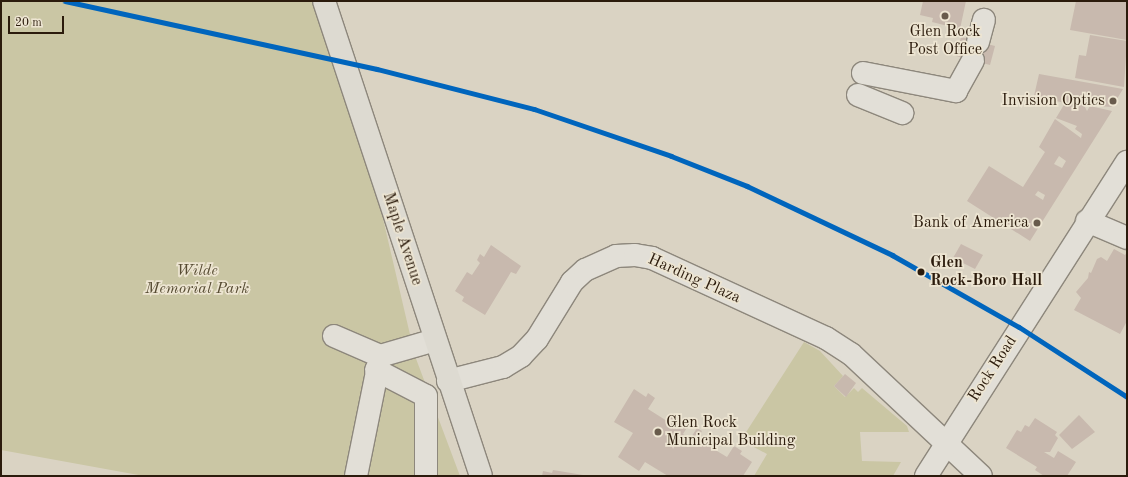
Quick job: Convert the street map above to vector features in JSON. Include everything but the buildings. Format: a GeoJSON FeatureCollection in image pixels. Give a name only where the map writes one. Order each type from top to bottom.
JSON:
{"type":"FeatureCollection","features":[{"type":"Feature","properties":{"kind":"main road","name":"Maple Avenue"},"geometry":{"type":"LineString","coordinates":[[324,1],[448,381],[481,476]]}},
{"type":"Feature","properties":{"kind":"street"},"geometry":{"type":"LineString","coordinates":[[863,73],[956,91],[975,51],[984,20]]}},
{"type":"Feature","properties":{"kind":"street"},"geometry":{"type":"LineString","coordinates":[[858,95],[902,113]]}},
{"type":"Feature","properties":{"kind":"street","name":"Rock Road"},"geometry":{"type":"LineString","coordinates":[[926,476],[946,441],[1087,220],[1127,162]]}},
{"type":"Feature","properties":{"kind":"street"},"geometry":{"type":"LineString","coordinates":[[1087,220],[1127,238]]}},
{"type":"Feature","properties":{"kind":"street","name":"Harding Plaza"},"geometry":{"type":"LineString","coordinates":[[448,381],[503,367],[521,356],[537,339],[572,282],[585,270],[616,256],[635,255],[652,258],[826,338],[867,368],[946,441],[981,476]]}},
{"type":"Feature","properties":{"kind":"street"},"geometry":{"type":"LineString","coordinates":[[334,336],[378,363],[426,396],[426,476]]}},
{"type":"Feature","properties":{"kind":"street"},"geometry":{"type":"LineString","coordinates":[[378,363],[435,340]]}},
{"type":"Feature","properties":{"kind":"street"},"geometry":{"type":"LineString","coordinates":[[356,476],[378,363]]}},
{"type":"Feature","properties":{"kind":"green space","name":"Wilde Memorial Park"},"geometry":{"type":"Polygon","coordinates":[[[1,1],[324,1],[349,73],[415,356],[460,476],[144,476],[1,450],[1,1]]]}},
{"type":"Feature","properties":{"kind":"green space"},"geometry":{"type":"Polygon","coordinates":[[[804,342],[820,351],[843,376],[834,386],[845,397],[854,388],[858,392],[862,388],[907,426],[909,432],[860,432],[862,461],[901,462],[893,476],[754,476],[767,454],[741,440],[804,342]]]}},
{"type":"Feature","properties":{"kind":"transit line"},"geometry":{"type":"LineString","coordinates":[[65,1],[377,69],[534,109],[671,156],[747,186],[892,255],[1019,327],[1127,397]]}},
{"type":"Feature","properties":{"kind":"place","name":"Glen Rock Post Office"},"geometry":{"type":"Point","coordinates":[945,16]}},
{"type":"Feature","properties":{"kind":"place","name":"Invision Optics"},"geometry":{"type":"Point","coordinates":[1113,101]}},
{"type":"Feature","properties":{"kind":"place","name":"Bank of America"},"geometry":{"type":"Point","coordinates":[1037,223]}},
{"type":"Feature","properties":{"kind":"place","name":"Glen Rock-Boro Hall"},"geometry":{"type":"Point","coordinates":[921,272]}},
{"type":"Feature","properties":{"kind":"place","name":"Glen Rock Municipal Building"},"geometry":{"type":"Point","coordinates":[658,432]}}]}
